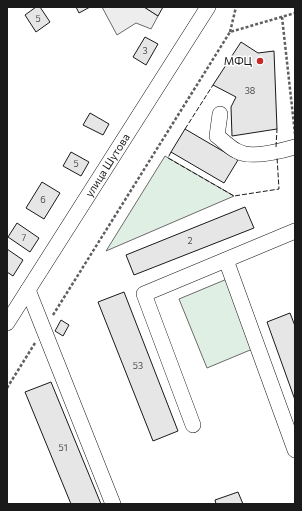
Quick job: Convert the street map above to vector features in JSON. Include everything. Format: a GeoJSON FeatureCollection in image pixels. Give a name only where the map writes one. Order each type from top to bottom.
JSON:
{"type":"FeatureCollection","features":[{"type":"Feature","properties":{"kind":"street","name":"улица Шутова"},"geometry":{"type":"LineString","coordinates":[[7,323],[208,7]]}},
{"type":"Feature","properties":{"kind":"street"},"geometry":{"type":"LineString","coordinates":[[220,114],[217,136],[238,152],[250,154],[276,152],[295,147]]}},
{"type":"Feature","properties":{"kind":"street"},"geometry":{"type":"LineString","coordinates":[[193,425],[144,294],[295,231]]}},
{"type":"Feature","properties":{"kind":"street"},"geometry":{"type":"LineString","coordinates":[[226,260],[295,450]]}},
{"type":"Feature","properties":{"kind":"street"},"geometry":{"type":"LineString","coordinates":[[28,290],[113,504]]}},
{"type":"Feature","properties":{"kind":"path"},"geometry":{"type":"LineString","coordinates":[[7,388],[230,32],[236,7]]}},
{"type":"Feature","properties":{"kind":"path"},"geometry":{"type":"LineString","coordinates":[[230,32],[295,13]]}},
{"type":"Feature","properties":{"kind":"path"},"geometry":{"type":"LineString","coordinates":[[282,17],[295,138]]}},
{"type":"Feature","properties":{"kind":"green space"},"geometry":{"type":"Polygon","coordinates":[[[165,156],[234,196],[106,251],[165,156]]]}},
{"type":"Feature","properties":{"kind":"green space"},"geometry":{"type":"Polygon","coordinates":[[[227,279],[255,348],[207,368],[179,299],[227,279]]]}},
{"type":"Feature","properties":{"kind":"shaded area"},"geometry":{"type":"Polygon","coordinates":[[[102,7],[144,7],[158,16],[151,29],[136,23],[117,35],[102,7]]]}},
{"type":"Feature","properties":{"kind":"building"},"geometry":{"type":"Polygon","coordinates":[[[36,7],[40,7],[50,22],[36,32],[25,15],[36,7]]]}},
{"type":"Feature","properties":{"kind":"building"},"geometry":{"type":"Polygon","coordinates":[[[76,7],[90,7],[79,13],[76,7]]]}},
{"type":"Feature","properties":{"kind":"building"},"geometry":{"type":"Polygon","coordinates":[[[144,7],[163,7],[158,16],[144,7]]]}},
{"type":"Feature","properties":{"kind":"building"},"geometry":{"type":"Polygon","coordinates":[[[145,37],[158,44],[146,65],[133,57],[145,37]]]}},
{"type":"Feature","properties":{"kind":"building"},"geometry":{"type":"Polygon","coordinates":[[[241,42],[258,53],[274,51],[277,129],[232,136],[231,107],[236,97],[213,85],[241,42]]]}},
{"type":"Feature","properties":{"kind":"building"},"geometry":{"type":"Polygon","coordinates":[[[90,113],[109,124],[103,135],[83,125],[90,113]]]}},
{"type":"Feature","properties":{"kind":"building"},"geometry":{"type":"Polygon","coordinates":[[[185,129],[238,160],[224,183],[171,152],[185,129]]]}},
{"type":"Feature","properties":{"kind":"building"},"geometry":{"type":"Polygon","coordinates":[[[71,152],[89,162],[81,176],[63,166],[71,152]]]}},
{"type":"Feature","properties":{"kind":"building"},"geometry":{"type":"Polygon","coordinates":[[[42,182],[60,193],[44,219],[26,208],[42,182]]]}},
{"type":"Feature","properties":{"kind":"building"},"geometry":{"type":"Polygon","coordinates":[[[245,207],[254,228],[134,275],[126,255],[245,207]]]}},
{"type":"Feature","properties":{"kind":"building"},"geometry":{"type":"Polygon","coordinates":[[[17,223],[39,238],[30,252],[8,237],[17,223]]]}},
{"type":"Feature","properties":{"kind":"building"},"geometry":{"type":"Polygon","coordinates":[[[7,249],[23,260],[13,276],[7,272],[7,249]]]}},
{"type":"Feature","properties":{"kind":"building"},"geometry":{"type":"Polygon","coordinates":[[[124,292],[178,431],[153,441],[98,302],[124,292]]]}},
{"type":"Feature","properties":{"kind":"building"},"geometry":{"type":"Polygon","coordinates":[[[290,313],[295,326],[295,400],[267,322],[290,313]]]}},
{"type":"Feature","properties":{"kind":"building"},"geometry":{"type":"Polygon","coordinates":[[[61,320],[69,325],[63,336],[55,331],[61,320]]]}},
{"type":"Feature","properties":{"kind":"building"},"geometry":{"type":"Polygon","coordinates":[[[51,382],[101,504],[71,504],[25,392],[51,382]]]}},
{"type":"Feature","properties":{"kind":"building"},"geometry":{"type":"Polygon","coordinates":[[[238,492],[243,504],[216,504],[215,500],[238,492]]]}},
{"type":"Feature","properties":{"kind":"fence"},"geometry":{"type":"LineString","coordinates":[[185,129],[213,85]]}},
{"type":"Feature","properties":{"kind":"fence"},"geometry":{"type":"LineString","coordinates":[[276,147],[277,129]]}},
{"type":"Feature","properties":{"kind":"fence"},"geometry":{"type":"LineString","coordinates":[[171,152],[168,158],[234,196],[279,189],[277,157]]}},
{"type":"Feature","properties":{"kind":"place","name":"МФЦ"},"geometry":{"type":"Point","coordinates":[260,61]}}]}
